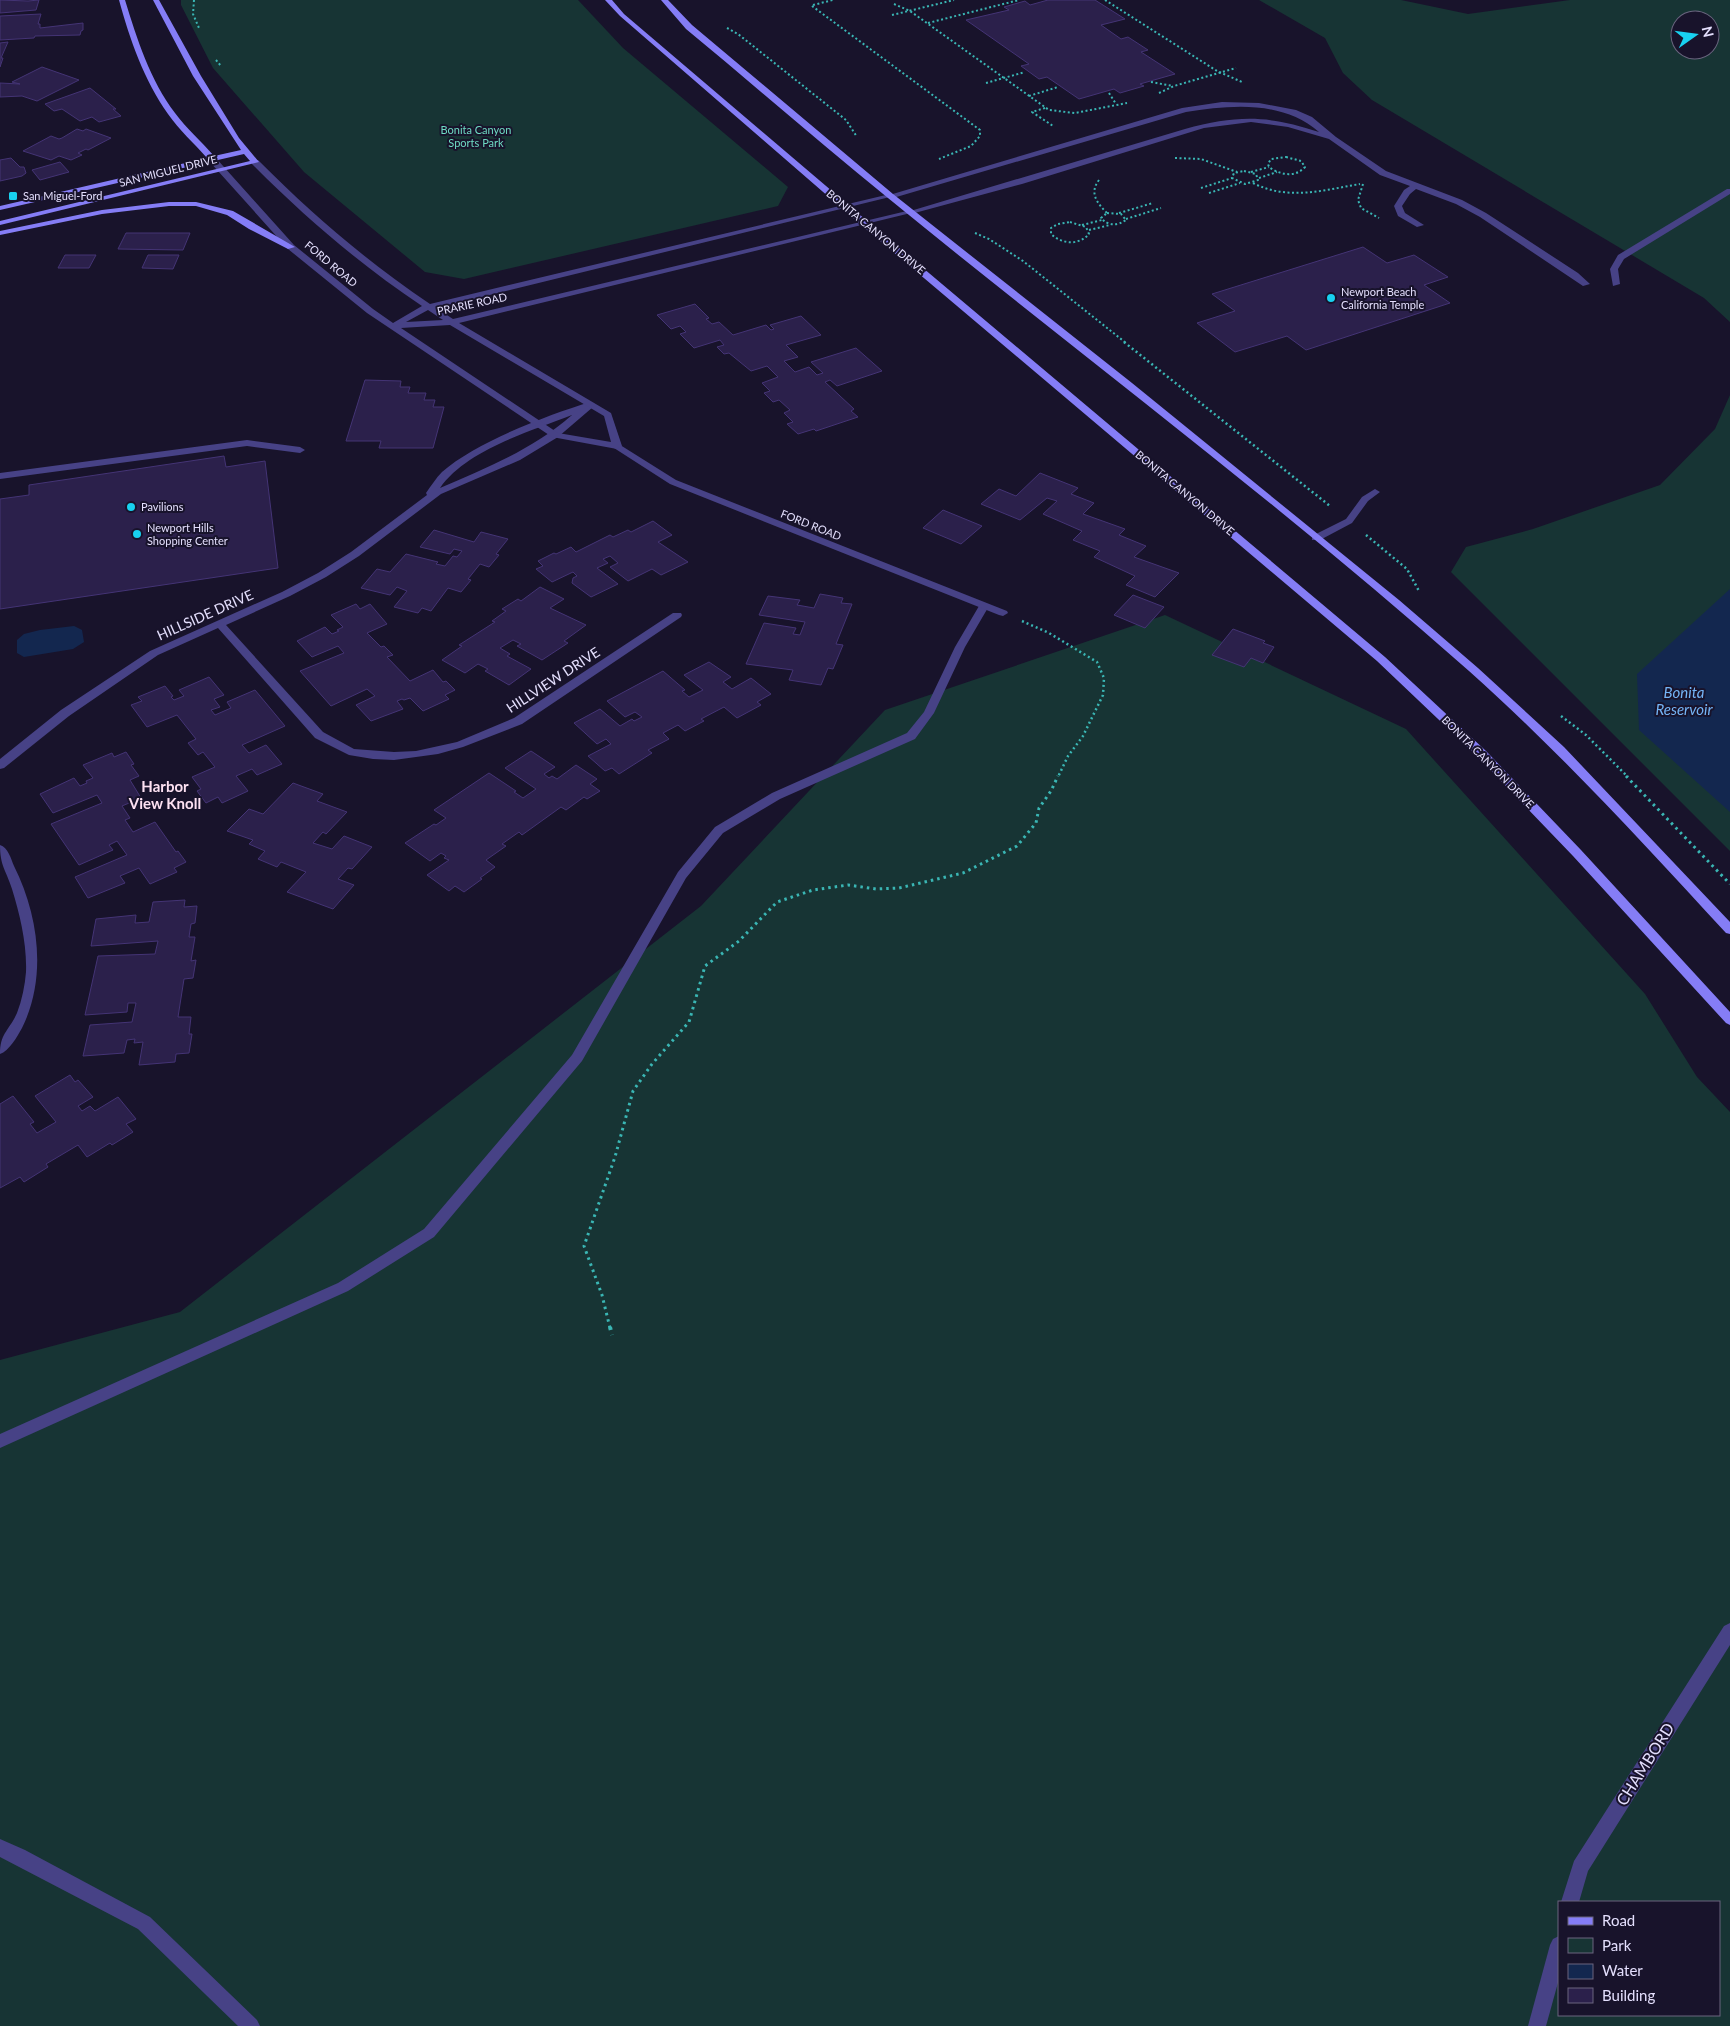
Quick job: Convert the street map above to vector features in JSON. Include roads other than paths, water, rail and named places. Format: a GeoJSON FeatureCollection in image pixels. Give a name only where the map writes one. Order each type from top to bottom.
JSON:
{"type":"FeatureCollection","features":[{"type":"Feature","properties":{"kind":"main road","name":"FORD ROAD"},"geometry":{"type":"LineString","coordinates":[[122,0],[133,39],[156,88],[172,114],[212,159]]}},
{"type":"Feature","properties":{"kind":"main road","name":"FORD ROAD"},"geometry":{"type":"LineString","coordinates":[[156,0],[197,76],[236,139],[255,162]]}},
{"type":"Feature","properties":{"kind":"main road","name":"BONITA CANYON DRIVE"},"geometry":{"type":"LineString","coordinates":[[608,0],[622,15],[863,222],[1381,659],[1482,754],[1577,853],[1730,1020]]}},
{"type":"Feature","properties":{"kind":"main road"},"geometry":{"type":"LineString","coordinates":[[664,0],[690,26],[890,196],[1122,379],[1474,670],[1560,750],[1730,930]]}},
{"type":"Feature","properties":{"kind":"main road","name":"SAN MIGUEL DRIVE"},"geometry":{"type":"LineString","coordinates":[[0,208],[246,151]]}},
{"type":"Feature","properties":{"kind":"main road","name":"SAN MIGUEL DRIVE"},"geometry":{"type":"LineString","coordinates":[[0,223],[255,162]]}},
{"type":"Feature","properties":{"kind":"main road"},"geometry":{"type":"LineString","coordinates":[[0,233],[102,212],[169,204],[196,204],[230,213],[252,227],[292,247]]}},
{"type":"Feature","properties":{"kind":"street"},"geometry":{"type":"LineString","coordinates":[[1269,120],[1273,97]]}},
{"type":"Feature","properties":{"kind":"street","name":"PRARIE ROAD"},"geometry":{"type":"LineString","coordinates":[[393,326],[427,307],[890,196],[1185,110],[1222,104],[1258,105],[1293,112],[1309,119],[1333,139]]}},
{"type":"Feature","properties":{"kind":"street","name":"PRARIE ROAD"},"geometry":{"type":"LineString","coordinates":[[393,326],[452,322],[911,212],[1221,123],[1269,120],[1333,139]]}},
{"type":"Feature","properties":{"kind":"street"},"geometry":{"type":"LineString","coordinates":[[1333,139],[1383,173],[1459,202],[1484,215],[1586,284]]}},
{"type":"Feature","properties":{"kind":"street","name":"FORD ROAD"},"geometry":{"type":"LineString","coordinates":[[212,159],[292,247],[348,294],[555,435],[617,446],[673,482],[1004,613]]}},
{"type":"Feature","properties":{"kind":"street","name":"FORD ROAD"},"geometry":{"type":"LineString","coordinates":[[255,162],[296,204],[345,247],[427,307],[608,415],[617,446]]}},
{"type":"Feature","properties":{"kind":"street"},"geometry":{"type":"LineString","coordinates":[[1416,185],[1407,192],[1398,206],[1402,214],[1420,225]]}},
{"type":"Feature","properties":{"kind":"street"},"geometry":{"type":"LineString","coordinates":[[1616,284],[1613,272],[1615,263],[1621,257],[1730,191]]}},
{"type":"Feature","properties":{"kind":"street","name":"HILLSIDE DRIVE"},"geometry":{"type":"LineString","coordinates":[[427,499],[446,473],[513,434],[590,405]]}},
{"type":"Feature","properties":{"kind":"street","name":"HILLSIDE DRIVE"},"geometry":{"type":"LineString","coordinates":[[0,765],[65,713],[154,653],[286,594],[322,575],[355,554],[427,499],[450,486],[517,458],[555,435],[590,405]]}},
{"type":"Feature","properties":{"kind":"street"},"geometry":{"type":"LineString","coordinates":[[0,476],[247,443],[300,450]]}},
{"type":"Feature","properties":{"kind":"street"},"geometry":{"type":"LineString","coordinates":[[1316,538],[1349,521],[1365,499],[1375,492]]}},
{"type":"Feature","properties":{"kind":"street"},"geometry":{"type":"LineString","coordinates":[[0,1441],[344,1287],[429,1233],[577,1058],[682,875],[719,830],[776,796],[911,736],[929,713],[960,647],[984,606]]}},
{"type":"Feature","properties":{"kind":"street","name":"HILLVIEW DRIVE"},"geometry":{"type":"LineString","coordinates":[[220,624],[318,735],[336,746],[354,752],[384,756],[415,754],[456,746],[485,737],[520,720],[677,615]]}},
{"type":"Feature","properties":{"kind":"street"},"geometry":{"type":"LineString","coordinates":[[0,849],[16,885],[28,926],[32,970],[31,989],[23,1014],[0,1049]]}},
{"type":"Feature","properties":{"kind":"street","name":"CHAMBORD"},"geometry":{"type":"LineString","coordinates":[[1570,1901],[1580,1867],[1730,1631]]}},
{"type":"Feature","properties":{"kind":"street"},"geometry":{"type":"LineString","coordinates":[[0,1848],[19,1856],[144,1923],[251,2026]]}},
{"type":"Feature","properties":{"kind":"street"},"geometry":{"type":"LineString","coordinates":[[1537,2026],[1558,1949]]}},
{"type":"Feature","properties":{"kind":"water","name":"Bonita Reservoir"},"geometry":{"type":"Polygon","coordinates":[[[1730,589],[1730,812],[1639,730],[1637,674],[1730,589]]]}},
{"type":"Feature","properties":{"kind":"water"},"geometry":{"type":"Polygon","coordinates":[[[74,626],[82,630],[84,642],[73,649],[24,657],[17,653],[17,640],[24,634],[74,626]]]}},
{"type":"Feature","properties":{"kind":"place","name":"San Miguel-Ford"},"geometry":{"type":"Point","coordinates":[13,196]}},
{"type":"Feature","properties":{"kind":"place","name":"Newport Beach California Temple"},"geometry":{"type":"Point","coordinates":[1331,298]}},
{"type":"Feature","properties":{"kind":"place","name":"Pavilions"},"geometry":{"type":"Point","coordinates":[131,507]}},
{"type":"Feature","properties":{"kind":"place","name":"Newport Hills Shopping Center"},"geometry":{"type":"Point","coordinates":[137,534]}},
{"type":"Feature","properties":{"kind":"district","name":"Harbor View Knoll"},"geometry":{"type":"Point","coordinates":[165,796]}},
{"type":"Feature","properties":{"kind":"park label","name":"Bonita Canyon Sports Park"},"geometry":{"type":"Point","coordinates":[476,136]}}]}
